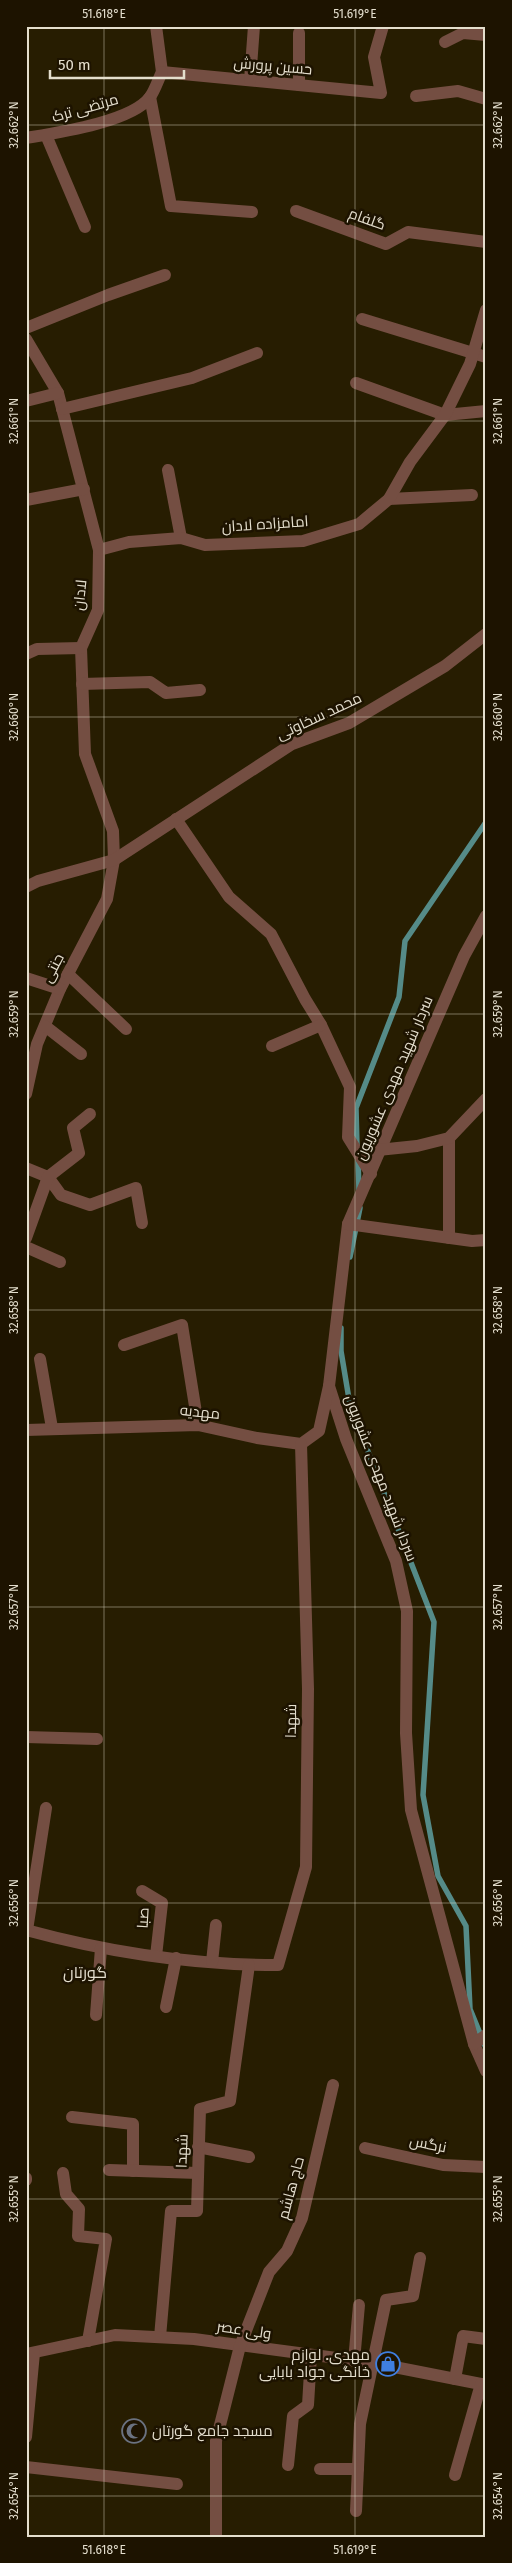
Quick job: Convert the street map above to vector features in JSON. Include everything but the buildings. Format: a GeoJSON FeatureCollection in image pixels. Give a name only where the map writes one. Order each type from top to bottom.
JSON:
{"type":"FeatureCollection","features":[{"type":"Feature","properties":{"kind":"street"},"geometry":{"type":"LineString","coordinates":[[156,26],[162,72]]}},
{"type":"Feature","properties":{"kind":"street"},"geometry":{"type":"LineString","coordinates":[[250,80],[254,26]]}},
{"type":"Feature","properties":{"kind":"street","name":"حسین پرورش"},"geometry":{"type":"LineString","coordinates":[[162,72],[381,93],[374,57],[383,26]]}},
{"type":"Feature","properties":{"kind":"street"},"geometry":{"type":"LineString","coordinates":[[299,33],[299,85]]}},
{"type":"Feature","properties":{"kind":"street"},"geometry":{"type":"LineString","coordinates":[[444,42],[463,33],[486,35]]}},
{"type":"Feature","properties":{"kind":"street","name":"مرتضی ترک"},"geometry":{"type":"LineString","coordinates":[[26,138],[46,135],[127,114],[150,97],[162,72]]}},
{"type":"Feature","properties":{"kind":"street"},"geometry":{"type":"LineString","coordinates":[[416,96],[458,91],[486,99]]}},
{"type":"Feature","properties":{"kind":"street"},"geometry":{"type":"LineString","coordinates":[[150,97],[171,206],[252,212]]}},
{"type":"Feature","properties":{"kind":"street"},"geometry":{"type":"LineString","coordinates":[[46,135],[85,227]]}},
{"type":"Feature","properties":{"kind":"street","name":"گلفام"},"geometry":{"type":"LineString","coordinates":[[296,211],[386,244],[408,232],[486,242]]}},
{"type":"Feature","properties":{"kind":"street"},"geometry":{"type":"LineString","coordinates":[[26,328],[108,295],[165,275]]}},
{"type":"Feature","properties":{"kind":"street","name":"امامزاده لادان"},"geometry":{"type":"LineString","coordinates":[[99,550],[129,542],[181,538],[205,545],[303,541],[359,524],[389,499],[410,462],[445,415],[480,355],[486,310]]}},
{"type":"Feature","properties":{"kind":"street"},"geometry":{"type":"LineString","coordinates":[[362,318],[480,355]]}},
{"type":"Feature","properties":{"kind":"street","name":"لادان"},"geometry":{"type":"LineString","coordinates":[[26,339],[58,393],[99,550],[98,610],[81,648],[84,754],[113,831],[114,860]]}},
{"type":"Feature","properties":{"kind":"street"},"geometry":{"type":"LineString","coordinates":[[62,409],[192,378],[257,353]]}},
{"type":"Feature","properties":{"kind":"street"},"geometry":{"type":"LineString","coordinates":[[356,383],[445,415],[486,411]]}},
{"type":"Feature","properties":{"kind":"street"},"geometry":{"type":"LineString","coordinates":[[26,401],[58,393]]}},
{"type":"Feature","properties":{"kind":"street"},"geometry":{"type":"LineString","coordinates":[[168,470],[181,538]]}},
{"type":"Feature","properties":{"kind":"street"},"geometry":{"type":"LineString","coordinates":[[26,500],[84,489]]}},
{"type":"Feature","properties":{"kind":"street"},"geometry":{"type":"LineString","coordinates":[[389,499],[472,495]]}},
{"type":"Feature","properties":{"kind":"street","name":"محمد سخاوتی"},"geometry":{"type":"LineString","coordinates":[[26,887],[38,880],[114,860],[292,744],[349,723],[445,666],[486,634]]}},
{"type":"Feature","properties":{"kind":"street"},"geometry":{"type":"LineString","coordinates":[[26,654],[37,649],[81,648]]}},
{"type":"Feature","properties":{"kind":"street"},"geometry":{"type":"LineString","coordinates":[[82,684],[150,682],[166,693],[200,690]]}},
{"type":"Feature","properties":{"kind":"street"},"geometry":{"type":"LineString","coordinates":[[176,820],[229,897],[271,934],[305,999],[321,1025],[350,1087],[348,1137],[371,1174]]}},
{"type":"Feature","properties":{"kind":"street","name":"جنتی"},"geometry":{"type":"LineString","coordinates":[[26,1094],[37,1044],[60,989],[107,899],[114,860]]}},
{"type":"Feature","properties":{"kind":"street","name":"سردار شهید مهدی عشوریون"},"geometry":{"type":"LineString","coordinates":[[486,916],[464,956],[378,1150],[371,1174],[348,1224],[329,1386],[346,1439],[396,1561],[407,1610],[406,1733],[411,1810],[474,2044],[486,2071]]}},
{"type":"Feature","properties":{"kind":"street"},"geometry":{"type":"LineString","coordinates":[[68,974],[126,1029]]}},
{"type":"Feature","properties":{"kind":"street"},"geometry":{"type":"LineString","coordinates":[[26,978],[60,989]]}},
{"type":"Feature","properties":{"kind":"street"},"geometry":{"type":"LineString","coordinates":[[272,1046],[321,1025]]}},
{"type":"Feature","properties":{"kind":"street"},"geometry":{"type":"LineString","coordinates":[[45,1026],[81,1054]]}},
{"type":"Feature","properties":{"kind":"street"},"geometry":{"type":"LineString","coordinates":[[378,1150],[418,1146],[449,1138],[486,1099]]}},
{"type":"Feature","properties":{"kind":"street"},"geometry":{"type":"LineString","coordinates":[[26,1238],[48,1177],[79,1153],[73,1128],[90,1114]]}},
{"type":"Feature","properties":{"kind":"street"},"geometry":{"type":"LineString","coordinates":[[449,1138],[449,1238]]}},
{"type":"Feature","properties":{"kind":"street"},"geometry":{"type":"LineString","coordinates":[[26,1168],[48,1177],[61,1195],[90,1205],[136,1188],[142,1224]]}},
{"type":"Feature","properties":{"kind":"street"},"geometry":{"type":"LineString","coordinates":[[348,1224],[449,1238],[486,1240]]}},
{"type":"Feature","properties":{"kind":"street"},"geometry":{"type":"LineString","coordinates":[[26,1247],[60,1262]]}},
{"type":"Feature","properties":{"kind":"street"},"geometry":{"type":"LineString","coordinates":[[124,1345],[182,1325],[198,1425]]}},
{"type":"Feature","properties":{"kind":"street"},"geometry":{"type":"LineString","coordinates":[[40,1360],[52,1428]]}},
{"type":"Feature","properties":{"kind":"street"},"geometry":{"type":"LineString","coordinates":[[301,1444],[319,1431],[329,1386]]}},
{"type":"Feature","properties":{"kind":"street","name":"مهدیه"},"geometry":{"type":"LineString","coordinates":[[26,1430],[198,1425],[257,1438],[301,1444]]}},
{"type":"Feature","properties":{"kind":"street","name":"شهدا"},"geometry":{"type":"LineString","coordinates":[[27,1930],[73,1943],[156,1956],[249,1965],[278,1965],[306,1867],[308,1688],[301,1444]]}},
{"type":"Feature","properties":{"kind":"street"},"geometry":{"type":"LineString","coordinates":[[26,1737],[97,1740]]}},
{"type":"Feature","properties":{"kind":"street"},"geometry":{"type":"LineString","coordinates":[[27,1930],[46,1808]]}},
{"type":"Feature","properties":{"kind":"street","name":"صبا"},"geometry":{"type":"LineString","coordinates":[[142,1891],[162,1902],[156,1956]]}},
{"type":"Feature","properties":{"kind":"street"},"geometry":{"type":"LineString","coordinates":[[212,1962],[216,1925]]}},
{"type":"Feature","properties":{"kind":"street"},"geometry":{"type":"LineString","coordinates":[[96,2014],[101,1948]]}},
{"type":"Feature","properties":{"kind":"street"},"geometry":{"type":"LineString","coordinates":[[166,2007],[176,1958]]}},
{"type":"Feature","properties":{"kind":"street","name":"شهدا"},"geometry":{"type":"LineString","coordinates":[[160,2337],[171,2211],[197,2211],[200,2109],[230,2101],[249,1965]]}},
{"type":"Feature","properties":{"kind":"street"},"geometry":{"type":"LineString","coordinates":[[474,2044],[486,2035]]}},
{"type":"Feature","properties":{"kind":"street","name":"حاج هاشم"},"geometry":{"type":"LineString","coordinates":[[216,2537],[216,2441],[240,2346],[269,2272],[287,2251],[302,2218],[333,2085]]}},
{"type":"Feature","properties":{"kind":"street"},"geometry":{"type":"LineString","coordinates":[[72,2116],[133,2124],[133,2171]]}},
{"type":"Feature","properties":{"kind":"street"},"geometry":{"type":"LineString","coordinates":[[198,2147],[249,2157]]}},
{"type":"Feature","properties":{"kind":"street","name":"نرگس"},"geometry":{"type":"LineString","coordinates":[[365,2148],[442,2165],[486,2167]]}},
{"type":"Feature","properties":{"kind":"street"},"geometry":{"type":"LineString","coordinates":[[109,2170],[198,2173]]}},
{"type":"Feature","properties":{"kind":"street"},"geometry":{"type":"LineString","coordinates":[[63,2173],[66,2194],[79,2209],[78,2236],[106,2239],[88,2341]]}},
{"type":"Feature","properties":{"kind":"street"},"geometry":{"type":"LineString","coordinates":[[356,2511],[360,2424],[386,2300],[413,2296],[420,2258]]}},
{"type":"Feature","properties":{"kind":"street"},"geometry":{"type":"LineString","coordinates":[[354,2361],[359,2305]]}},
{"type":"Feature","properties":{"kind":"street","name":"ولی عصر"},"geometry":{"type":"LineString","coordinates":[[30,2353],[115,2335],[160,2337],[374,2363],[483,2385]]}},
{"type":"Feature","properties":{"kind":"street"},"geometry":{"type":"LineString","coordinates":[[455,2379],[463,2336],[486,2339]]}},
{"type":"Feature","properties":{"kind":"street"},"geometry":{"type":"LineString","coordinates":[[26,2438],[30,2353]]}},
{"type":"Feature","properties":{"kind":"street"},"geometry":{"type":"LineString","coordinates":[[288,2465],[293,2416],[308,2405],[311,2355]]}},
{"type":"Feature","properties":{"kind":"street"},"geometry":{"type":"LineString","coordinates":[[455,2476],[483,2385]]}},
{"type":"Feature","properties":{"kind":"street"},"geometry":{"type":"LineString","coordinates":[[26,2467],[177,2484]]}},
{"type":"Feature","properties":{"kind":"street"},"geometry":{"type":"LineString","coordinates":[[320,2469],[358,2469]]}},
{"type":"Feature","properties":{"kind":"waterway"},"geometry":{"type":"LineString","coordinates":[[357,1146],[356,1108],[399,997],[405,941],[486,822]]}},
{"type":"Feature","properties":{"kind":"waterway"},"geometry":{"type":"LineString","coordinates":[[358,1158],[359,1191]]}},
{"type":"Feature","properties":{"kind":"waterway"},"geometry":{"type":"LineString","coordinates":[[350,1257],[360,1208]]}},
{"type":"Feature","properties":{"kind":"waterway"},"geometry":{"type":"LineString","coordinates":[[341,1328],[341,1351],[350,1405],[434,1622],[423,1795],[438,1876],[466,1926],[470,2009],[486,2048]]}},
{"type":"Feature","properties":{"kind":"place","name":"مهدی. لوازم خانگی جواد بابایی"},"geometry":{"type":"Point","coordinates":[388,2364]}},
{"type":"Feature","properties":{"kind":"place","name":"مسجد جامع گورتان"},"geometry":{"type":"Point","coordinates":[134,2431]}},
{"type":"Feature","properties":{"kind":"district","name":"گورتان"},"geometry":{"type":"Point","coordinates":[85,1972]}}]}
